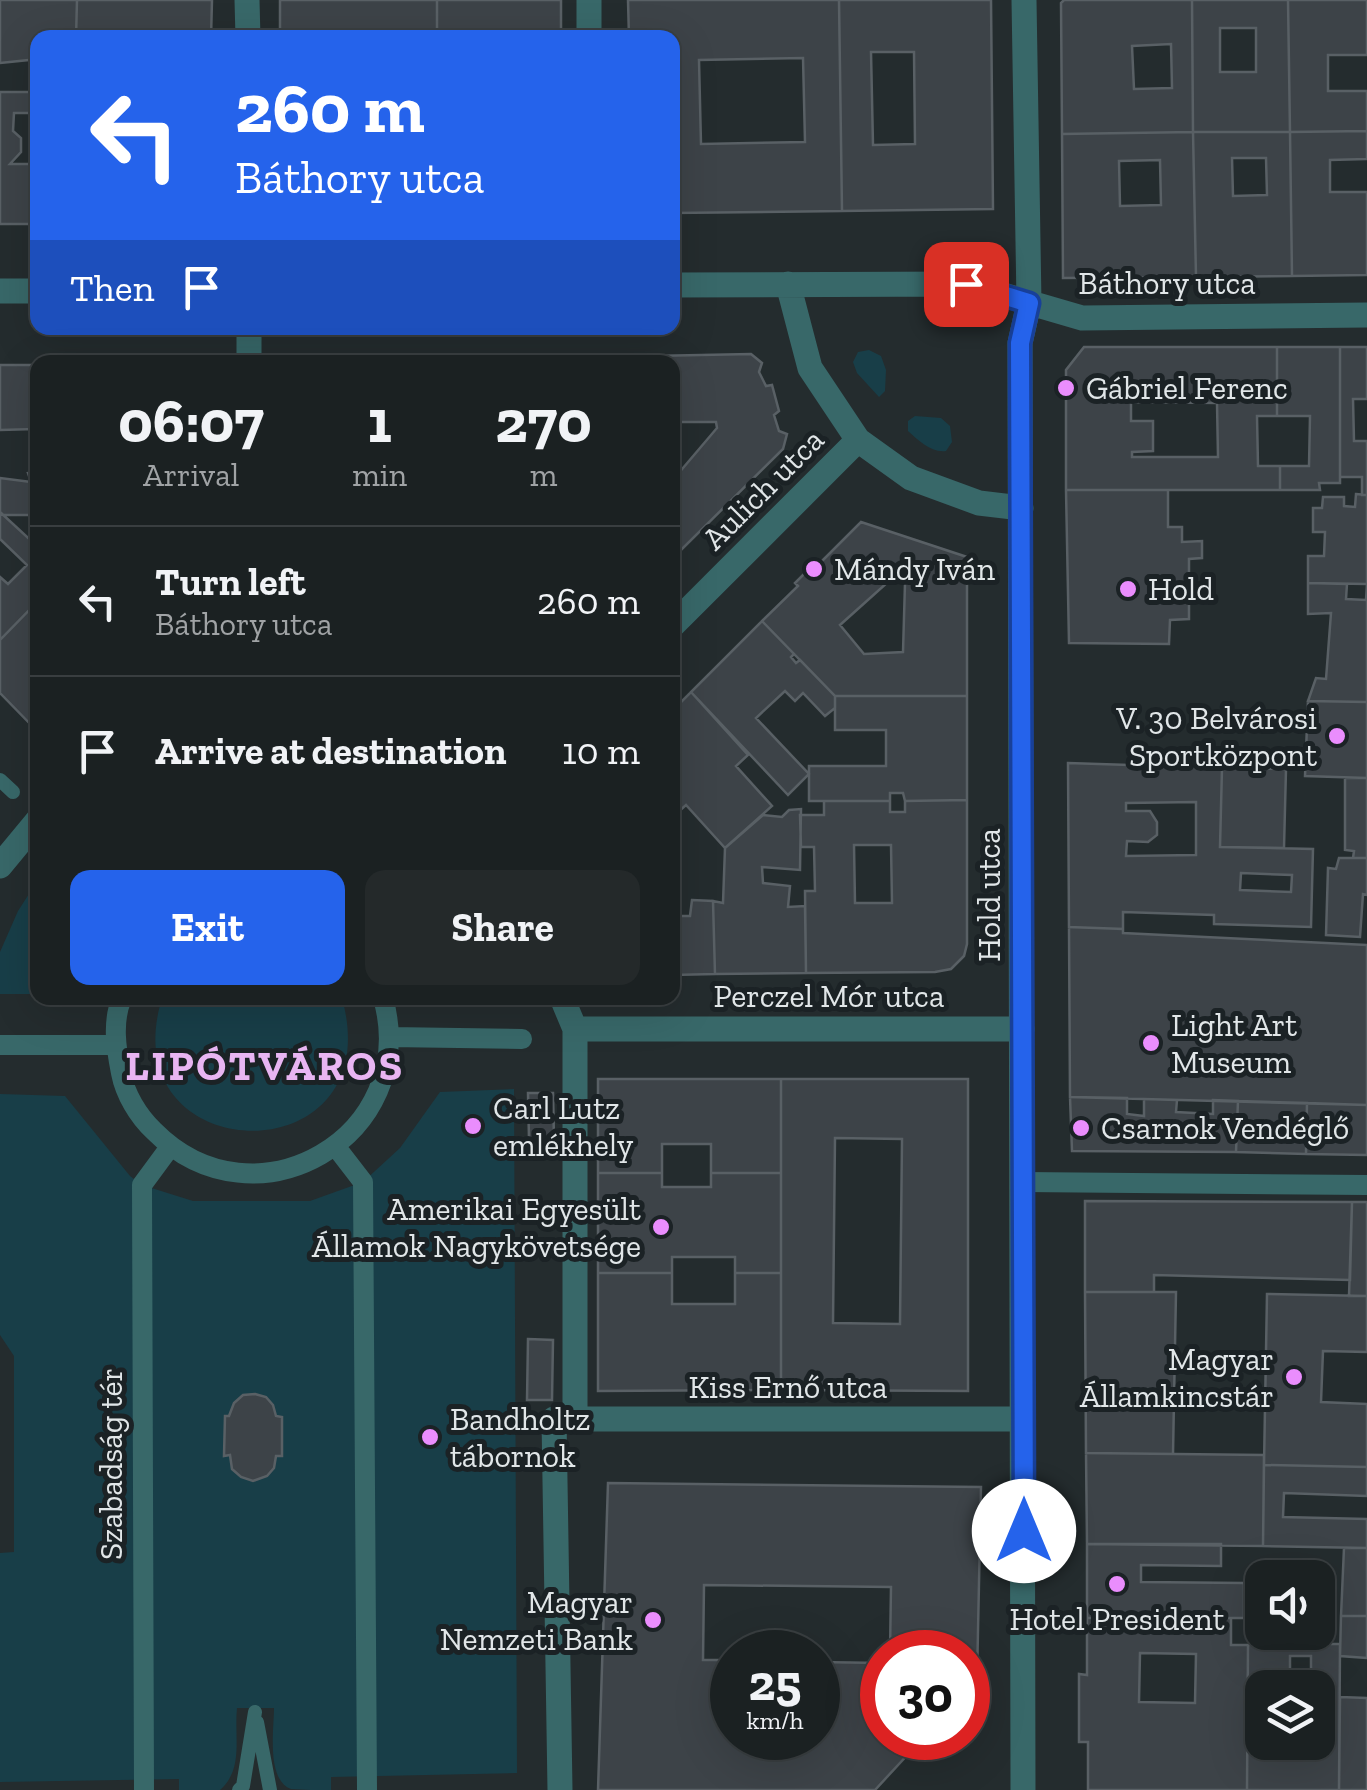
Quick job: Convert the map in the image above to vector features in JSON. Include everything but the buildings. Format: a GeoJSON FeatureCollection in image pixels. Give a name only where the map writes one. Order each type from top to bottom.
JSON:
{"type":"FeatureCollection","features":[{"type":"Feature","properties":{"kind":"street"},"geometry":{"type":"LineString","coordinates":[[248,0],[248,30]]}},
{"type":"Feature","properties":{"kind":"street"},"geometry":{"type":"LineString","coordinates":[[589,0],[590,30]]}},
{"type":"Feature","properties":{"kind":"street","name":"Hold utca"},"geometry":{"type":"LineString","coordinates":[[1023,1790],[1020,343],[1029,303],[1024,0]]}},
{"type":"Feature","properties":{"kind":"street","name":"Aulich utca"},"geometry":{"type":"LineString","coordinates":[[788,284],[810,368],[858,440],[911,478],[979,503],[1021,508]]}},
{"type":"Feature","properties":{"kind":"street","name":"Báthory utca"},"geometry":{"type":"LineString","coordinates":[[680,285],[966,284],[1082,318],[1367,315]]}},
{"type":"Feature","properties":{"kind":"street"},"geometry":{"type":"LineString","coordinates":[[0,291],[30,290]]}},
{"type":"Feature","properties":{"kind":"street","name":"Aulich utca"},"geometry":{"type":"LineString","coordinates":[[680,618],[858,440]]}},
{"type":"Feature","properties":{"kind":"street"},"geometry":{"type":"LineString","coordinates":[[5,859],[30,829]]}},
{"type":"Feature","properties":{"kind":"street"},"geometry":{"type":"LineString","coordinates":[[5,859],[30,846]]}},
{"type":"Feature","properties":{"kind":"street"},"geometry":{"type":"LineString","coordinates":[[121,1005],[115,1044],[123,1084],[142,1119],[170,1147],[208,1168],[250,1175],[296,1168],[336,1147],[365,1117],[384,1078],[390,1037],[385,1005]]}},
{"type":"Feature","properties":{"kind":"street"},"geometry":{"type":"LineString","coordinates":[[560,1790],[564,1419],[575,1029],[565,1005]]}},
{"type":"Feature","properties":{"kind":"street","name":"Perczel Mór utca"},"geometry":{"type":"LineString","coordinates":[[575,1029],[1022,1029]]}},
{"type":"Feature","properties":{"kind":"street"},"geometry":{"type":"LineString","coordinates":[[390,1037],[522,1039]]}},
{"type":"Feature","properties":{"kind":"street"},"geometry":{"type":"LineString","coordinates":[[0,1044],[115,1044]]}},
{"type":"Feature","properties":{"kind":"street","name":"Szabadság tér"},"geometry":{"type":"LineString","coordinates":[[144,1790],[142,1185],[170,1147]]}},
{"type":"Feature","properties":{"kind":"street"},"geometry":{"type":"LineString","coordinates":[[336,1147],[363,1182],[368,1790]]}},
{"type":"Feature","properties":{"kind":"street"},"geometry":{"type":"LineString","coordinates":[[1023,1182],[1367,1185]]}},
{"type":"Feature","properties":{"kind":"street","name":"Kiss Ernő utca"},"geometry":{"type":"LineString","coordinates":[[564,1419],[1023,1418]]}},
{"type":"Feature","properties":{"kind":"lane"},"geometry":{"type":"LineString","coordinates":[[0,780],[12,792]]}},
{"type":"Feature","properties":{"kind":"lane"},"geometry":{"type":"LineString","coordinates":[[239,1790],[243,1786],[255,1712],[270,1790]]}},
{"type":"Feature","properties":{"kind":"shaded area"},"geometry":{"type":"Polygon","coordinates":[[[869,350],[881,356],[886,370],[885,391],[879,397],[857,373],[853,362],[858,352],[869,350]]]}},
{"type":"Feature","properties":{"kind":"shaded area"},"geometry":{"type":"Polygon","coordinates":[[[915,416],[941,418],[950,426],[952,442],[946,451],[930,448],[908,431],[908,421],[915,416]]]}},
{"type":"Feature","properties":{"kind":"shaded area"},"geometry":{"type":"Polygon","coordinates":[[[30,892],[30,994],[0,994],[0,952],[30,892]]]}},
{"type":"Feature","properties":{"kind":"shaded area"},"geometry":{"type":"Polygon","coordinates":[[[161,1005],[342,1005],[346,1057],[328,1098],[293,1123],[251,1131],[209,1122],[175,1097],[157,1055],[161,1005]]]}},
{"type":"Feature","properties":{"kind":"shaded area"},"geometry":{"type":"Polygon","coordinates":[[[514,1089],[517,1773],[331,1777],[331,1790],[291,1789],[283,1784],[275,1765],[274,1708],[237,1708],[235,1762],[220,1790],[179,1790],[179,1779],[0,1782],[0,1553],[14,1552],[14,1356],[0,1335],[0,1094],[65,1096],[130,1176],[142,1185],[193,1201],[310,1201],[363,1182],[400,1148],[440,1092],[514,1089]]]}},
{"type":"Feature","properties":{"kind":"place","name":"Gábriel Ferenc"},"geometry":{"type":"Point","coordinates":[1066,388]}},
{"type":"Feature","properties":{"kind":"place","name":"Mándy Iván"},"geometry":{"type":"Point","coordinates":[814,569]}},
{"type":"Feature","properties":{"kind":"place","name":"Hold"},"geometry":{"type":"Point","coordinates":[1128,589]}},
{"type":"Feature","properties":{"kind":"place","name":"V. 30 Belvárosi Sportközpont"},"geometry":{"type":"Point","coordinates":[1337,736]}},
{"type":"Feature","properties":{"kind":"place","name":"Light Art Museum"},"geometry":{"type":"Point","coordinates":[1151,1043]}},
{"type":"Feature","properties":{"kind":"place","name":"Carl Lutz emlékhely"},"geometry":{"type":"Point","coordinates":[473,1126]}},
{"type":"Feature","properties":{"kind":"place","name":"Csarnok Vendéglő"},"geometry":{"type":"Point","coordinates":[1081,1128]}},
{"type":"Feature","properties":{"kind":"place","name":"Amerikai Egyesült Államok Nagykövetsége"},"geometry":{"type":"Point","coordinates":[661,1227]}},
{"type":"Feature","properties":{"kind":"place","name":"Magyar Államkincstár"},"geometry":{"type":"Point","coordinates":[1294,1377]}},
{"type":"Feature","properties":{"kind":"place","name":"Bandholtz tábornok"},"geometry":{"type":"Point","coordinates":[430,1437]}},
{"type":"Feature","properties":{"kind":"place","name":"Hotel President"},"geometry":{"type":"Point","coordinates":[1117,1584]}},
{"type":"Feature","properties":{"kind":"place","name":"Magyar Nemzeti Bank"},"geometry":{"type":"Point","coordinates":[653,1620]}},
{"type":"Feature","properties":{"kind":"district","name":"LIPÓTVÁROS"},"geometry":{"type":"Point","coordinates":[265,1065]}},
{"type":"Feature","properties":{"kind":"route"},"geometry":{"type":"LineString","coordinates":[[966,284],[1029,303],[1020,343],[1024,1531]]}}]}
